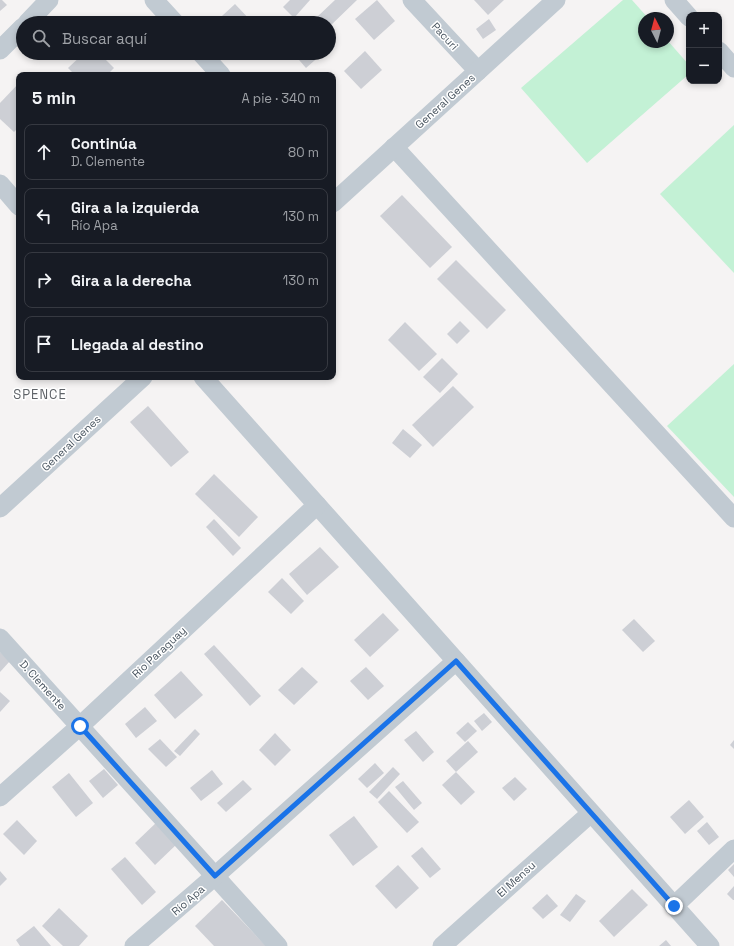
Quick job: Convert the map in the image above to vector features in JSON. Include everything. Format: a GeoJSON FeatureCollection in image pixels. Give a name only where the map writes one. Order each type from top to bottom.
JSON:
{"type":"FeatureCollection","features":[{"type":"Feature","properties":{"kind":"street"},"geometry":{"type":"LineString","coordinates":[[34,16],[49,0]]}},
{"type":"Feature","properties":{"kind":"street"},"geometry":{"type":"LineString","coordinates":[[154,0],[169,16]]}},
{"type":"Feature","properties":{"kind":"street","name":"Pacuri"},"geometry":{"type":"LineString","coordinates":[[412,0],[478,71]]}},
{"type":"Feature","properties":{"kind":"street","name":"General Genes"},"geometry":{"type":"LineString","coordinates":[[336,199],[556,0]]}},
{"type":"Feature","properties":{"kind":"street"},"geometry":{"type":"LineString","coordinates":[[674,0],[686,14]]}},
{"type":"Feature","properties":{"kind":"street"},"geometry":{"type":"LineString","coordinates":[[0,50],[16,34]]}},
{"type":"Feature","properties":{"kind":"street"},"geometry":{"type":"LineString","coordinates":[[722,54],[734,68]]}},
{"type":"Feature","properties":{"kind":"street"},"geometry":{"type":"LineString","coordinates":[[207,60],[218,72]]}},
{"type":"Feature","properties":{"kind":"street"},"geometry":{"type":"LineString","coordinates":[[394,147],[734,518]]}},
{"type":"Feature","properties":{"kind":"street"},"geometry":{"type":"LineString","coordinates":[[0,184],[16,203]]}},
{"type":"Feature","properties":{"kind":"street","name":"General Genes"},"geometry":{"type":"LineString","coordinates":[[0,508],[138,380]]}},
{"type":"Feature","properties":{"kind":"street"},"geometry":{"type":"LineString","coordinates":[[206,380],[710,946]]}},
{"type":"Feature","properties":{"kind":"street","name":"Río Paraguay"},"geometry":{"type":"LineString","coordinates":[[0,798],[80,726],[317,505]]}},
{"type":"Feature","properties":{"kind":"street","name":"D. Clemente"},"geometry":{"type":"LineString","coordinates":[[0,638],[278,946]]}},
{"type":"Feature","properties":{"kind":"street","name":"Río Apa"},"geometry":{"type":"LineString","coordinates":[[134,946],[215,876],[456,661]]}},
{"type":"Feature","properties":{"kind":"street","name":"El Mensu"},"geometry":{"type":"LineString","coordinates":[[442,946],[591,813]]}},
{"type":"Feature","properties":{"kind":"street"},"geometry":{"type":"LineString","coordinates":[[674,906],[734,849]]}},
{"type":"Feature","properties":{"kind":"green space"},"geometry":{"type":"Polygon","coordinates":[[[623,0],[632,0],[643,12],[638,12],[638,48],[674,48],[686,62],[686,77],[587,163],[521,88],[623,0]]]}},
{"type":"Feature","properties":{"kind":"green space"},"geometry":{"type":"Polygon","coordinates":[[[734,125],[734,273],[660,194],[734,125]]]}},
{"type":"Feature","properties":{"kind":"green space"},"geometry":{"type":"Polygon","coordinates":[[[734,364],[734,497],[667,426],[734,364]]]}},
{"type":"Feature","properties":{"kind":"building"},"geometry":{"type":"Polygon","coordinates":[[[0,0],[7,5],[0,11],[0,0]]]}},
{"type":"Feature","properties":{"kind":"building"},"geometry":{"type":"Polygon","coordinates":[[[290,0],[310,0],[296,16],[292,16],[283,7],[290,0]]]}},
{"type":"Feature","properties":{"kind":"building"},"geometry":{"type":"Polygon","coordinates":[[[335,0],[357,0],[336,20],[336,16],[318,16],[335,0]]]}},
{"type":"Feature","properties":{"kind":"building"},"geometry":{"type":"Polygon","coordinates":[[[377,0],[395,21],[374,40],[355,19],[377,0]]]}},
{"type":"Feature","properties":{"kind":"building"},"geometry":{"type":"Polygon","coordinates":[[[474,0],[504,0],[488,15],[474,0]]]}},
{"type":"Feature","properties":{"kind":"building"},"geometry":{"type":"Polygon","coordinates":[[[235,4],[246,16],[222,16],[235,4]]]}},
{"type":"Feature","properties":{"kind":"building"},"geometry":{"type":"Polygon","coordinates":[[[489,19],[496,30],[483,39],[476,29],[489,19]]]}},
{"type":"Feature","properties":{"kind":"building"},"geometry":{"type":"Polygon","coordinates":[[[365,51],[382,70],[361,89],[344,71],[365,51]]]}},
{"type":"Feature","properties":{"kind":"building"},"geometry":{"type":"Polygon","coordinates":[[[77,60],[106,60],[114,68],[110,72],[72,72],[68,68],[77,60]]]}},
{"type":"Feature","properties":{"kind":"building"},"geometry":{"type":"Polygon","coordinates":[[[299,60],[315,60],[306,68],[299,60]]]}},
{"type":"Feature","properties":{"kind":"building"},"geometry":{"type":"Polygon","coordinates":[[[16,86],[16,130],[14,132],[0,119],[0,103],[16,86]]]}},
{"type":"Feature","properties":{"kind":"building"},"geometry":{"type":"Polygon","coordinates":[[[402,195],[452,247],[430,268],[380,216],[402,195]]]}},
{"type":"Feature","properties":{"kind":"building"},"geometry":{"type":"Polygon","coordinates":[[[456,260],[506,310],[487,329],[437,279],[456,260]]]}},
{"type":"Feature","properties":{"kind":"building"},"geometry":{"type":"Polygon","coordinates":[[[460,321],[470,331],[457,344],[447,334],[460,321]]]}},
{"type":"Feature","properties":{"kind":"building"},"geometry":{"type":"Polygon","coordinates":[[[405,322],[437,354],[419,371],[388,340],[405,322]]]}},
{"type":"Feature","properties":{"kind":"building"},"geometry":{"type":"Polygon","coordinates":[[[442,358],[458,374],[440,393],[423,377],[442,358]]]}},
{"type":"Feature","properties":{"kind":"building"},"geometry":{"type":"Polygon","coordinates":[[[453,386],[474,407],[433,447],[412,425],[453,386]]]}},
{"type":"Feature","properties":{"kind":"building"},"geometry":{"type":"Polygon","coordinates":[[[148,406],[189,452],[171,467],[130,422],[148,406]]]}},
{"type":"Feature","properties":{"kind":"building"},"geometry":{"type":"Polygon","coordinates":[[[403,429],[422,445],[410,458],[392,443],[403,429]]]}},
{"type":"Feature","properties":{"kind":"building"},"geometry":{"type":"Polygon","coordinates":[[[214,474],[258,517],[239,537],[195,494],[214,474]]]}},
{"type":"Feature","properties":{"kind":"building"},"geometry":{"type":"Polygon","coordinates":[[[214,519],[241,548],[233,556],[206,527],[214,519]]]}},
{"type":"Feature","properties":{"kind":"building"},"geometry":{"type":"Polygon","coordinates":[[[320,547],[339,567],[307,595],[289,574],[320,547]]]}},
{"type":"Feature","properties":{"kind":"building"},"geometry":{"type":"Polygon","coordinates":[[[282,578],[304,601],[291,614],[268,592],[282,578]]]}},
{"type":"Feature","properties":{"kind":"building"},"geometry":{"type":"Polygon","coordinates":[[[383,613],[399,630],[370,657],[354,640],[383,613]]]}},
{"type":"Feature","properties":{"kind":"building"},"geometry":{"type":"Polygon","coordinates":[[[634,619],[655,641],[643,652],[622,630],[634,619]]]}},
{"type":"Feature","properties":{"kind":"building"},"geometry":{"type":"Polygon","coordinates":[[[214,645],[261,696],[250,706],[204,654],[214,645]]]}},
{"type":"Feature","properties":{"kind":"building"},"geometry":{"type":"Polygon","coordinates":[[[0,652],[10,661],[0,672],[0,652]]]}},
{"type":"Feature","properties":{"kind":"building"},"geometry":{"type":"Polygon","coordinates":[[[302,667],[318,682],[294,705],[278,690],[302,667]]]}},
{"type":"Feature","properties":{"kind":"building"},"geometry":{"type":"Polygon","coordinates":[[[366,667],[384,686],[368,700],[350,681],[366,667]]]}},
{"type":"Feature","properties":{"kind":"building"},"geometry":{"type":"Polygon","coordinates":[[[181,671],[203,695],[175,719],[154,695],[181,671]]]}},
{"type":"Feature","properties":{"kind":"building"},"geometry":{"type":"Polygon","coordinates":[[[0,692],[10,701],[0,712],[0,692]]]}},
{"type":"Feature","properties":{"kind":"building"},"geometry":{"type":"Polygon","coordinates":[[[145,707],[157,721],[136,738],[125,724],[145,707]]]}},
{"type":"Feature","properties":{"kind":"building"},"geometry":{"type":"Polygon","coordinates":[[[484,713],[492,722],[482,731],[474,721],[484,713]]]}},
{"type":"Feature","properties":{"kind":"building"},"geometry":{"type":"Polygon","coordinates":[[[468,722],[477,731],[465,742],[456,733],[468,722]]]}},
{"type":"Feature","properties":{"kind":"building"},"geometry":{"type":"Polygon","coordinates":[[[195,729],[200,734],[180,756],[174,751],[195,729]]]}},
{"type":"Feature","properties":{"kind":"building"},"geometry":{"type":"Polygon","coordinates":[[[416,731],[434,752],[423,762],[404,740],[416,731]]]}},
{"type":"Feature","properties":{"kind":"building"},"geometry":{"type":"Polygon","coordinates":[[[275,733],[291,750],[275,766],[259,750],[275,733]]]}},
{"type":"Feature","properties":{"kind":"building"},"geometry":{"type":"Polygon","coordinates":[[[160,739],[177,757],[166,767],[148,749],[160,739]]]}},
{"type":"Feature","properties":{"kind":"building"},"geometry":{"type":"Polygon","coordinates":[[[734,740],[734,749],[730,745],[734,740]]]}},
{"type":"Feature","properties":{"kind":"building"},"geometry":{"type":"Polygon","coordinates":[[[468,741],[478,752],[456,772],[446,761],[468,741]]]}},
{"type":"Feature","properties":{"kind":"building"},"geometry":{"type":"Polygon","coordinates":[[[375,763],[384,773],[367,788],[358,779],[375,763]]]}},
{"type":"Feature","properties":{"kind":"building"},"geometry":{"type":"Polygon","coordinates":[[[393,767],[400,774],[377,799],[369,792],[393,767]]]}},
{"type":"Feature","properties":{"kind":"building"},"geometry":{"type":"Polygon","coordinates":[[[104,769],[118,785],[103,798],[89,781],[104,769]]]}},
{"type":"Feature","properties":{"kind":"building"},"geometry":{"type":"Polygon","coordinates":[[[212,770],[223,784],[201,801],[190,788],[212,770]]]}},
{"type":"Feature","properties":{"kind":"building"},"geometry":{"type":"Polygon","coordinates":[[[456,772],[475,792],[461,805],[442,785],[456,772]]]}},
{"type":"Feature","properties":{"kind":"building"},"geometry":{"type":"Polygon","coordinates":[[[69,773],[93,803],[76,817],[52,787],[69,773]]]}},
{"type":"Feature","properties":{"kind":"building"},"geometry":{"type":"Polygon","coordinates":[[[515,777],[527,789],[514,801],[502,788],[515,777]]]}},
{"type":"Feature","properties":{"kind":"building"},"geometry":{"type":"Polygon","coordinates":[[[243,780],[252,789],[226,812],[217,803],[243,780]]]}},
{"type":"Feature","properties":{"kind":"building"},"geometry":{"type":"Polygon","coordinates":[[[403,781],[422,803],[414,810],[395,787],[403,781]]]}},
{"type":"Feature","properties":{"kind":"building"},"geometry":{"type":"Polygon","coordinates":[[[389,791],[419,822],[407,833],[378,802],[389,791]]]}},
{"type":"Feature","properties":{"kind":"building"},"geometry":{"type":"Polygon","coordinates":[[[689,800],[704,817],[685,834],[670,817],[689,800]]]}},
{"type":"Feature","properties":{"kind":"building"},"geometry":{"type":"Polygon","coordinates":[[[354,816],[378,847],[353,866],[329,835],[354,816]]]}},
{"type":"Feature","properties":{"kind":"building"},"geometry":{"type":"Polygon","coordinates":[[[17,820],[37,841],[24,855],[3,834],[17,820]]]}},
{"type":"Feature","properties":{"kind":"building"},"geometry":{"type":"Polygon","coordinates":[[[159,820],[179,842],[155,865],[135,843],[159,820]]]}},
{"type":"Feature","properties":{"kind":"building"},"geometry":{"type":"Polygon","coordinates":[[[707,822],[719,837],[709,845],[697,831],[707,822]]]}},
{"type":"Feature","properties":{"kind":"building"},"geometry":{"type":"Polygon","coordinates":[[[422,847],[441,869],[430,878],[411,856],[422,847]]]}},
{"type":"Feature","properties":{"kind":"building"},"geometry":{"type":"Polygon","coordinates":[[[125,857],[156,892],[142,905],[111,869],[125,857]]]}},
{"type":"Feature","properties":{"kind":"building"},"geometry":{"type":"Polygon","coordinates":[[[734,864],[734,877],[728,870],[734,864]]]}},
{"type":"Feature","properties":{"kind":"building"},"geometry":{"type":"Polygon","coordinates":[[[398,865],[419,888],[396,909],[375,886],[398,865]]]}},
{"type":"Feature","properties":{"kind":"building"},"geometry":{"type":"Polygon","coordinates":[[[0,871],[7,879],[0,886],[0,871]]]}},
{"type":"Feature","properties":{"kind":"building"},"geometry":{"type":"Polygon","coordinates":[[[734,886],[734,900],[733,900],[727,894],[734,886]]]}},
{"type":"Feature","properties":{"kind":"building"},"geometry":{"type":"Polygon","coordinates":[[[632,889],[648,905],[614,937],[599,921],[632,889]]]}},
{"type":"Feature","properties":{"kind":"building"},"geometry":{"type":"Polygon","coordinates":[[[547,894],[558,906],[543,919],[532,908],[547,894]]]}},
{"type":"Feature","properties":{"kind":"building"},"geometry":{"type":"Polygon","coordinates":[[[576,894],[586,901],[570,922],[560,915],[576,894]]]}},
{"type":"Feature","properties":{"kind":"building"},"geometry":{"type":"Polygon","coordinates":[[[222,900],[266,946],[214,946],[195,926],[222,900]]]}},
{"type":"Feature","properties":{"kind":"building"},"geometry":{"type":"Polygon","coordinates":[[[59,908],[88,936],[79,946],[63,946],[42,926],[59,908]]]}},
{"type":"Feature","properties":{"kind":"building"},"geometry":{"type":"Polygon","coordinates":[[[34,926],[51,946],[20,946],[16,940],[34,926]]]}},
{"type":"Feature","properties":{"kind":"building"},"geometry":{"type":"Polygon","coordinates":[[[666,940],[671,946],[659,946],[666,940]]]}},
{"type":"Feature","properties":{"kind":"district","name":"SPENCE"},"geometry":{"type":"Point","coordinates":[40,394]}},
{"type":"Feature","properties":{"kind":"route"},"geometry":{"type":"LineString","coordinates":[[80,726],[215,876],[456,661],[674,906]]}}]}
